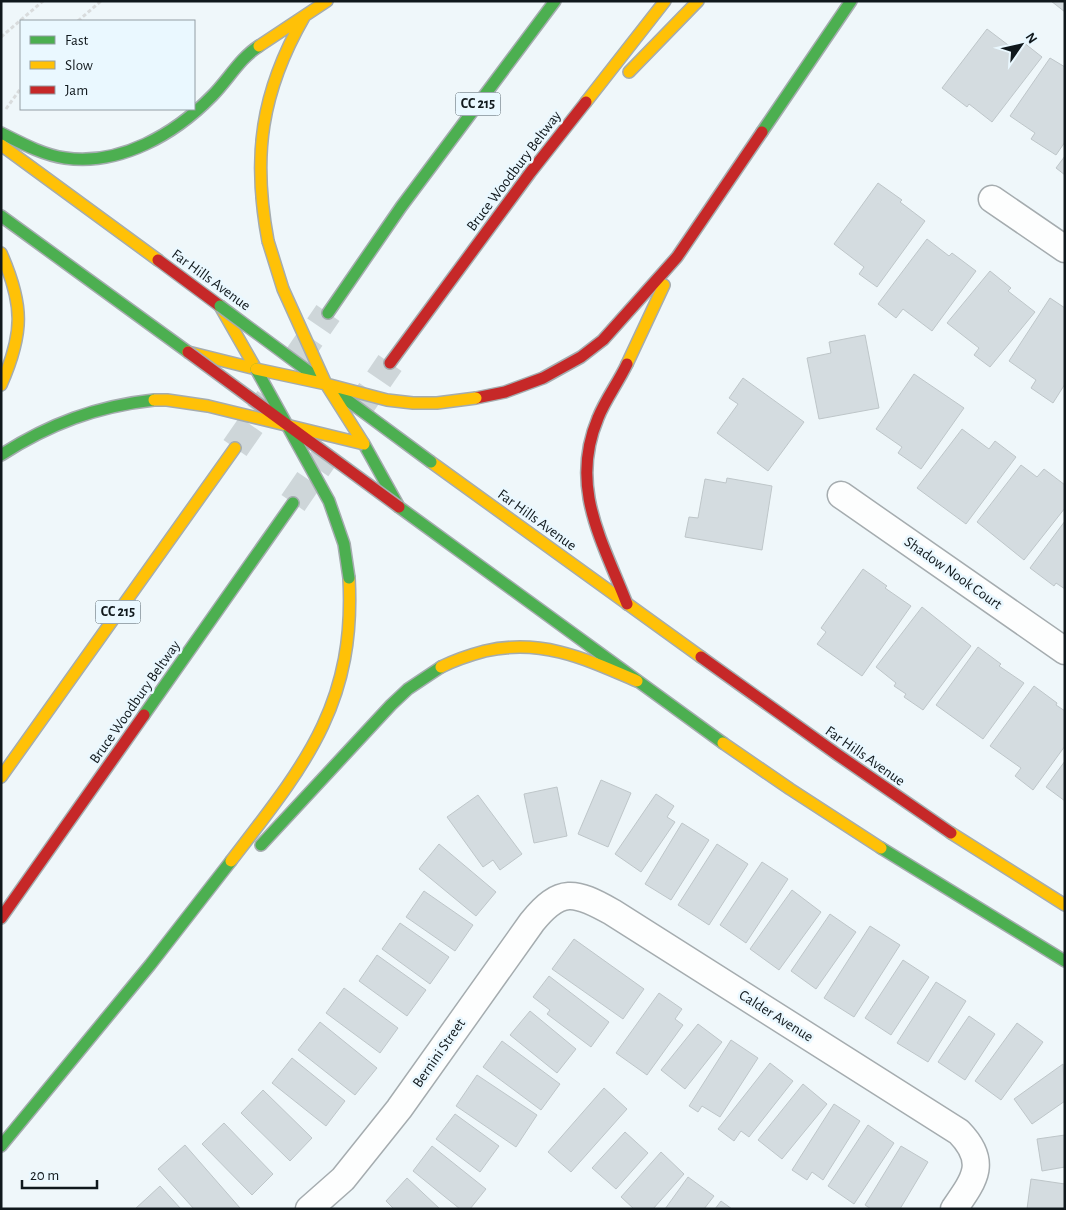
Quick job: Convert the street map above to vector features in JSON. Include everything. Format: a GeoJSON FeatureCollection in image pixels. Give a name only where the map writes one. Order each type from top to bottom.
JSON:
{"type":"FeatureCollection","features":[{"type":"Feature","properties":{"kind":"main road"},"geometry":{"type":"LineString","coordinates":[[1,133],[46,152],[75,159],[108,156],[150,142],[178,126],[193,114],[222,86],[249,54],[308,12],[327,1]]}},
{"type":"Feature","properties":{"kind":"main road","name":"CC 215"},"geometry":{"type":"LineString","coordinates":[[328,313],[401,207],[555,1]]}},
{"type":"Feature","properties":{"kind":"main road","name":"Bruce Woodbury Beltway"},"geometry":{"type":"LineString","coordinates":[[390,363],[530,173],[665,1]]}},
{"type":"Feature","properties":{"kind":"main road"},"geometry":{"type":"LineString","coordinates":[[624,77],[698,1]]}},
{"type":"Feature","properties":{"kind":"main road"},"geometry":{"type":"LineString","coordinates":[[188,352],[326,384],[375,398],[401,402],[437,403],[476,398],[505,392],[556,372],[603,340],[676,257],[851,1]]}},
{"type":"Feature","properties":{"kind":"main road"},"geometry":{"type":"LineString","coordinates":[[308,12],[296,29],[276,74],[263,128],[259,179],[262,213],[274,264],[289,304],[326,384],[364,444],[399,507]]}},
{"type":"Feature","properties":{"kind":"main road"},"geometry":{"type":"LineString","coordinates":[[530,173],[604,97]]}},
{"type":"Feature","properties":{"kind":"main road","name":"Far Hills Avenue"},"geometry":{"type":"LineString","coordinates":[[1,144],[431,462],[837,755],[993,861],[1065,905]]}},
{"type":"Feature","properties":{"kind":"main road"},"geometry":{"type":"LineString","coordinates":[[1,216],[637,681],[788,788],[898,860],[1065,960]]}},
{"type":"Feature","properties":{"kind":"main road"},"geometry":{"type":"LineString","coordinates":[[1,253],[16,287],[20,325],[14,356],[1,385]]}},
{"type":"Feature","properties":{"kind":"main road"},"geometry":{"type":"LineString","coordinates":[[627,604],[592,515],[586,487],[585,469],[587,453],[598,417],[618,383],[676,257]]}},
{"type":"Feature","properties":{"kind":"main road"},"geometry":{"type":"LineString","coordinates":[[1,1146],[188,920],[293,778],[320,733],[338,688],[350,625],[349,578],[344,544],[335,515],[322,488],[220,306]]}},
{"type":"Feature","properties":{"kind":"main road"},"geometry":{"type":"LineString","coordinates":[[1,455],[37,433],[80,415],[113,405],[154,400],[173,400],[208,406],[383,449]]}},
{"type":"Feature","properties":{"kind":"main road","name":"CC 215"},"geometry":{"type":"LineString","coordinates":[[1,777],[235,448]]}},
{"type":"Feature","properties":{"kind":"main road"},"geometry":{"type":"LineString","coordinates":[[402,454],[431,462]]}},
{"type":"Feature","properties":{"kind":"main road","name":"Bruce Woodbury Beltway"},"geometry":{"type":"LineString","coordinates":[[1,918],[293,503]]}},
{"type":"Feature","properties":{"kind":"main road"},"geometry":{"type":"LineString","coordinates":[[256,850],[290,816],[386,708],[421,678],[451,661],[480,652],[512,646],[544,648],[579,657],[637,681]]}},
{"type":"Feature","properties":{"kind":"main road"},"geometry":{"type":"LineString","coordinates":[[188,920],[242,864]]}},
{"type":"Feature","properties":{"kind":"street"},"geometry":{"type":"LineString","coordinates":[[992,198],[1065,249]]}},
{"type":"Feature","properties":{"kind":"street","name":"Shadow Nook Court"},"geometry":{"type":"LineString","coordinates":[[841,495],[1065,651]]}},
{"type":"Feature","properties":{"kind":"street","name":"Calder Avenue"},"geometry":{"type":"LineString","coordinates":[[565,895],[587,899],[612,912],[959,1132],[971,1145],[975,1155],[975,1173],[954,1209]]}},
{"type":"Feature","properties":{"kind":"street","name":"Bernini Street"},"geometry":{"type":"LineString","coordinates":[[309,1209],[342,1179],[399,1109],[536,917],[548,904],[565,895]]}},
{"type":"Feature","properties":{"kind":"path"},"geometry":{"type":"LineString","coordinates":[[21,20],[43,1]]}},
{"type":"Feature","properties":{"kind":"path"},"geometry":{"type":"LineString","coordinates":[[79,20],[101,1]]}},
{"type":"Feature","properties":{"kind":"path"},"geometry":{"type":"LineString","coordinates":[[1,37],[20,21]]}},
{"type":"Feature","properties":{"kind":"path"},"geometry":{"type":"LineString","coordinates":[[1,116],[20,89]]}},
{"type":"Feature","properties":{"kind":"building"},"geometry":{"type":"Polygon","coordinates":[[[1051,1],[1065,1],[1065,12],[1051,1]]]}},
{"type":"Feature","properties":{"kind":"building"},"geometry":{"type":"Polygon","coordinates":[[[987,29],[1016,51],[1023,42],[1042,57],[992,122],[969,104],[967,107],[942,88],[987,29]]]}},
{"type":"Feature","properties":{"kind":"building"},"geometry":{"type":"Polygon","coordinates":[[[1050,58],[1065,67],[1065,142],[1056,155],[1031,139],[1035,133],[1010,116],[1050,58]]]}},
{"type":"Feature","properties":{"kind":"building"},"geometry":{"type":"Polygon","coordinates":[[[1065,156],[1065,175],[1056,168],[1065,156]]]}},
{"type":"Feature","properties":{"kind":"building"},"geometry":{"type":"Polygon","coordinates":[[[878,183],[902,200],[900,202],[925,221],[877,287],[859,274],[864,267],[834,244],[878,183]]]}},
{"type":"Feature","properties":{"kind":"building"},"geometry":{"type":"Polygon","coordinates":[[[927,239],[949,256],[952,253],[976,271],[932,331],[903,309],[896,318],[878,304],[927,239]]]}},
{"type":"Feature","properties":{"kind":"building"},"geometry":{"type":"Polygon","coordinates":[[[990,271],[1011,288],[1008,291],[1035,312],[990,367],[974,355],[979,348],[947,323],[990,271]]]}},
{"type":"Feature","properties":{"kind":"building"},"geometry":{"type":"Polygon","coordinates":[[[1050,298],[1065,308],[1065,384],[1053,403],[1031,388],[1036,380],[1009,361],[1050,298]]]}},
{"type":"Feature","properties":{"kind":"building"},"geometry":{"type":"Polygon","coordinates":[[[865,335],[879,408],[819,419],[807,358],[831,353],[829,342],[865,335]]]}},
{"type":"Feature","properties":{"kind":"building"},"geometry":{"type":"Polygon","coordinates":[[[914,374],[964,408],[921,469],[898,453],[902,447],[876,429],[914,374]]]}},
{"type":"Feature","properties":{"kind":"building"},"geometry":{"type":"Polygon","coordinates":[[[743,378],[804,422],[768,471],[717,433],[738,404],[729,398],[743,378]]]}},
{"type":"Feature","properties":{"kind":"building"},"geometry":{"type":"Polygon","coordinates":[[[962,429],[989,449],[995,441],[1016,457],[966,524],[917,488],[962,429]]]}},
{"type":"Feature","properties":{"kind":"building"},"geometry":{"type":"Polygon","coordinates":[[[1021,465],[1037,477],[1044,469],[1065,485],[1065,508],[1024,560],[977,522],[1021,465]]]}},
{"type":"Feature","properties":{"kind":"building"},"geometry":{"type":"Polygon","coordinates":[[[727,478],[772,486],[762,550],[685,537],[689,517],[698,518],[705,479],[726,483],[727,478]]]}},
{"type":"Feature","properties":{"kind":"building"},"geometry":{"type":"Polygon","coordinates":[[[1065,521],[1065,589],[1056,583],[1054,586],[1030,568],[1065,521]]]}},
{"type":"Feature","properties":{"kind":"building"},"geometry":{"type":"Polygon","coordinates":[[[863,569],[887,586],[885,588],[911,606],[862,676],[817,644],[826,632],[821,628],[863,569]]]}},
{"type":"Feature","properties":{"kind":"building"},"geometry":{"type":"Polygon","coordinates":[[[922,607],[971,646],[923,710],[904,697],[906,694],[894,686],[896,683],[876,667],[922,607]]]}},
{"type":"Feature","properties":{"kind":"building"},"geometry":{"type":"Polygon","coordinates":[[[978,647],[1001,664],[999,666],[1024,683],[983,739],[936,705],[978,647]]]}},
{"type":"Feature","properties":{"kind":"building"},"geometry":{"type":"Polygon","coordinates":[[[1034,686],[1065,711],[1065,746],[1033,790],[1015,776],[1021,768],[990,746],[1034,686]]]}},
{"type":"Feature","properties":{"kind":"building"},"geometry":{"type":"Polygon","coordinates":[[[1065,761],[1065,801],[1046,787],[1065,761]]]}},
{"type":"Feature","properties":{"kind":"building"},"geometry":{"type":"Polygon","coordinates":[[[601,780],[631,793],[608,847],[578,834],[601,780]]]}},
{"type":"Feature","properties":{"kind":"building"},"geometry":{"type":"Polygon","coordinates":[[[557,787],[567,836],[534,843],[524,794],[557,787]]]}},
{"type":"Feature","properties":{"kind":"building"},"geometry":{"type":"Polygon","coordinates":[[[656,794],[674,806],[667,817],[675,822],[641,872],[615,854],[656,794]]]}},
{"type":"Feature","properties":{"kind":"building"},"geometry":{"type":"Polygon","coordinates":[[[478,795],[522,854],[500,870],[493,860],[483,867],[447,817],[478,795]]]}},
{"type":"Feature","properties":{"kind":"building"},"geometry":{"type":"Polygon","coordinates":[[[682,823],[709,840],[671,900],[645,884],[682,823]]]}},
{"type":"Feature","properties":{"kind":"building"},"geometry":{"type":"Polygon","coordinates":[[[439,844],[496,892],[476,916],[419,869],[439,844]]]}},
{"type":"Feature","properties":{"kind":"building"},"geometry":{"type":"Polygon","coordinates":[[[717,844],[748,864],[709,925],[678,905],[717,844]]]}},
{"type":"Feature","properties":{"kind":"building"},"geometry":{"type":"Polygon","coordinates":[[[762,862],[788,879],[746,943],[720,925],[762,862]]]}},
{"type":"Feature","properties":{"kind":"building"},"geometry":{"type":"Polygon","coordinates":[[[792,890],[821,912],[779,970],[750,949],[792,890]]]}},
{"type":"Feature","properties":{"kind":"building"},"geometry":{"type":"Polygon","coordinates":[[[424,891],[473,925],[455,951],[406,917],[424,891]]]}},
{"type":"Feature","properties":{"kind":"building"},"geometry":{"type":"Polygon","coordinates":[[[830,914],[856,932],[816,989],[791,971],[830,914]]]}},
{"type":"Feature","properties":{"kind":"building"},"geometry":{"type":"Polygon","coordinates":[[[400,923],[449,957],[430,984],[382,949],[400,923]]]}},
{"type":"Feature","properties":{"kind":"building"},"geometry":{"type":"Polygon","coordinates":[[[870,926],[900,945],[854,1017],[824,998],[870,926]]]}},
{"type":"Feature","properties":{"kind":"building"},"geometry":{"type":"Polygon","coordinates":[[[574,939],[644,989],[623,1019],[552,969],[574,939]]]}},
{"type":"Feature","properties":{"kind":"building"},"geometry":{"type":"Polygon","coordinates":[[[377,955],[426,990],[407,1016],[359,981],[377,955]]]}},
{"type":"Feature","properties":{"kind":"building"},"geometry":{"type":"Polygon","coordinates":[[[903,960],[929,977],[891,1035],[865,1018],[903,960]]]}},
{"type":"Feature","properties":{"kind":"building"},"geometry":{"type":"Polygon","coordinates":[[[549,976],[609,1022],[591,1047],[547,1014],[550,1010],[533,997],[549,976]]]}},
{"type":"Feature","properties":{"kind":"building"},"geometry":{"type":"Polygon","coordinates":[[[936,982],[966,1001],[928,1062],[897,1043],[936,982]]]}},
{"type":"Feature","properties":{"kind":"building"},"geometry":{"type":"Polygon","coordinates":[[[344,988],[398,1028],[380,1053],[326,1013],[344,988]]]}},
{"type":"Feature","properties":{"kind":"building"},"geometry":{"type":"Polygon","coordinates":[[[659,993],[682,1009],[675,1019],[683,1025],[647,1075],[616,1053],[659,993]]]}},
{"type":"Feature","properties":{"kind":"building"},"geometry":{"type":"Polygon","coordinates":[[[530,1011],[576,1049],[557,1073],[510,1035],[530,1011]]]}},
{"type":"Feature","properties":{"kind":"building"},"geometry":{"type":"Polygon","coordinates":[[[969,1016],[995,1034],[965,1080],[938,1062],[969,1016]]]}},
{"type":"Feature","properties":{"kind":"building"},"geometry":{"type":"Polygon","coordinates":[[[320,1022],[377,1068],[355,1095],[298,1050],[320,1022]]]}},
{"type":"Feature","properties":{"kind":"building"},"geometry":{"type":"Polygon","coordinates":[[[1017,1023],[1043,1042],[1001,1100],[975,1081],[1017,1023]]]}},
{"type":"Feature","properties":{"kind":"building"},"geometry":{"type":"Polygon","coordinates":[[[698,1024],[722,1042],[685,1089],[661,1070],[698,1024]]]}},
{"type":"Feature","properties":{"kind":"building"},"geometry":{"type":"Polygon","coordinates":[[[731,1040],[758,1058],[720,1117],[702,1106],[698,1112],[689,1106],[731,1040]]]}},
{"type":"Feature","properties":{"kind":"building"},"geometry":{"type":"Polygon","coordinates":[[[502,1041],[560,1084],[541,1110],[483,1067],[502,1041]]]}},
{"type":"Feature","properties":{"kind":"building"},"geometry":{"type":"Polygon","coordinates":[[[292,1058],[345,1101],[326,1126],[272,1083],[292,1058]]]}},
{"type":"Feature","properties":{"kind":"building"},"geometry":{"type":"Polygon","coordinates":[[[770,1063],[793,1081],[749,1137],[741,1131],[734,1141],[718,1129],[770,1063]]]}},
{"type":"Feature","properties":{"kind":"building"},"geometry":{"type":"Polygon","coordinates":[[[1063,1064],[1065,1101],[1032,1124],[1014,1099],[1063,1064]]]}},
{"type":"Feature","properties":{"kind":"building"},"geometry":{"type":"Polygon","coordinates":[[[477,1075],[537,1115],[516,1147],[456,1106],[477,1075]]]}},
{"type":"Feature","properties":{"kind":"building"},"geometry":{"type":"Polygon","coordinates":[[[803,1084],[827,1104],[782,1159],[758,1140],[803,1084]]]}},
{"type":"Feature","properties":{"kind":"building"},"geometry":{"type":"Polygon","coordinates":[[[604,1088],[627,1109],[571,1172],[548,1152],[604,1088]]]}},
{"type":"Feature","properties":{"kind":"building"},"geometry":{"type":"Polygon","coordinates":[[[263,1090],[312,1138],[290,1161],[241,1113],[263,1090]]]}},
{"type":"Feature","properties":{"kind":"building"},"geometry":{"type":"Polygon","coordinates":[[[834,1104],[860,1121],[823,1180],[812,1172],[807,1180],[792,1170],[834,1104]]]}},
{"type":"Feature","properties":{"kind":"building"},"geometry":{"type":"Polygon","coordinates":[[[455,1114],[499,1146],[480,1172],[436,1139],[455,1114]]]}},
{"type":"Feature","properties":{"kind":"building"},"geometry":{"type":"Polygon","coordinates":[[[224,1123],[273,1174],[252,1195],[202,1144],[224,1123]]]}},
{"type":"Feature","properties":{"kind":"building"},"geometry":{"type":"Polygon","coordinates":[[[868,1125],[894,1143],[854,1204],[828,1186],[868,1125]]]}},
{"type":"Feature","properties":{"kind":"building"},"geometry":{"type":"Polygon","coordinates":[[[625,1132],[648,1153],[616,1189],[592,1168],[625,1132]]]}},
{"type":"Feature","properties":{"kind":"building"},"geometry":{"type":"Polygon","coordinates":[[[1065,1135],[1065,1167],[1042,1171],[1037,1139],[1065,1135]]]}},
{"type":"Feature","properties":{"kind":"building"},"geometry":{"type":"Polygon","coordinates":[[[185,1145],[239,1209],[194,1209],[158,1169],[185,1145]]]}},
{"type":"Feature","properties":{"kind":"building"},"geometry":{"type":"Polygon","coordinates":[[[432,1146],[486,1189],[470,1209],[460,1209],[413,1171],[432,1146]]]}},
{"type":"Feature","properties":{"kind":"building"},"geometry":{"type":"Polygon","coordinates":[[[901,1146],[928,1162],[900,1209],[871,1209],[865,1205],[901,1146]]]}},
{"type":"Feature","properties":{"kind":"building"},"geometry":{"type":"Polygon","coordinates":[[[661,1152],[684,1174],[653,1209],[634,1209],[621,1197],[661,1152]]]}},
{"type":"Feature","properties":{"kind":"building"},"geometry":{"type":"Polygon","coordinates":[[[688,1177],[714,1196],[704,1209],[665,1209],[688,1177]]]}},
{"type":"Feature","properties":{"kind":"building"},"geometry":{"type":"Polygon","coordinates":[[[407,1178],[440,1209],[394,1209],[386,1201],[407,1178]]]}},
{"type":"Feature","properties":{"kind":"building"},"geometry":{"type":"Polygon","coordinates":[[[1031,1179],[1065,1184],[1065,1209],[1027,1209],[1031,1179]]]}},
{"type":"Feature","properties":{"kind":"building"},"geometry":{"type":"Polygon","coordinates":[[[160,1186],[181,1209],[135,1209],[160,1186]]]}},
{"type":"Feature","properties":{"kind":"building"},"geometry":{"type":"Polygon","coordinates":[[[721,1201],[732,1209],[715,1209],[721,1201]]]}},
{"type":"Feature","properties":{"kind":"tunnel"},"geometry":{"type":"LineString","coordinates":[[295,361],[328,313]]}},
{"type":"Feature","properties":{"kind":"tunnel"},"geometry":{"type":"LineString","coordinates":[[355,414],[390,363]]}},
{"type":"Feature","properties":{"kind":"tunnel"},"geometry":{"type":"LineString","coordinates":[[235,448],[269,399]]}},
{"type":"Feature","properties":{"kind":"tunnel"},"geometry":{"type":"LineString","coordinates":[[293,503],[326,455]]}},
{"type":"Feature","properties":{"kind":"traffic: fast"},"geometry":{"type":"LineString","coordinates":[[328,313],[401,207],[555,1]]}},
{"type":"Feature","properties":{"kind":"traffic: fast"},"geometry":{"type":"LineString","coordinates":[[762,132],[851,1]]}},
{"type":"Feature","properties":{"kind":"traffic: fast"},"geometry":{"type":"LineString","coordinates":[[1,133],[24,145],[65,158],[86,159],[126,152],[164,134],[181,123],[212,96],[240,63],[259,46]]}},
{"type":"Feature","properties":{"kind":"traffic: fast"},"geometry":{"type":"LineString","coordinates":[[1,216],[188,352]]}},
{"type":"Feature","properties":{"kind":"traffic: fast"},"geometry":{"type":"LineString","coordinates":[[220,306],[431,462]]}},
{"type":"Feature","properties":{"kind":"traffic: fast"},"geometry":{"type":"LineString","coordinates":[[256,369],[329,501],[344,544],[349,578]]}},
{"type":"Feature","properties":{"kind":"traffic: fast"},"geometry":{"type":"LineString","coordinates":[[1,455],[37,434],[74,418],[113,407],[154,400]]}},
{"type":"Feature","properties":{"kind":"traffic: fast"},"geometry":{"type":"LineString","coordinates":[[364,444],[399,507]]}},
{"type":"Feature","properties":{"kind":"traffic: fast"},"geometry":{"type":"LineString","coordinates":[[144,715],[293,503]]}},
{"type":"Feature","properties":{"kind":"traffic: fast"},"geometry":{"type":"LineString","coordinates":[[399,507],[723,743]]}},
{"type":"Feature","properties":{"kind":"traffic: fast"},"geometry":{"type":"LineString","coordinates":[[261,845],[391,705],[408,689],[441,667]]}},
{"type":"Feature","properties":{"kind":"traffic: fast"},"geometry":{"type":"LineString","coordinates":[[881,848],[1065,961]]}},
{"type":"Feature","properties":{"kind":"traffic: fast"},"geometry":{"type":"LineString","coordinates":[[1,1146],[150,965],[231,861]]}},
{"type":"Feature","properties":{"kind":"traffic: slow"},"geometry":{"type":"LineString","coordinates":[[259,46],[327,1]]}},
{"type":"Feature","properties":{"kind":"traffic: slow"},"geometry":{"type":"LineString","coordinates":[[586,102],[665,1]]}},
{"type":"Feature","properties":{"kind":"traffic: slow"},"geometry":{"type":"LineString","coordinates":[[629,72],[698,1]]}},
{"type":"Feature","properties":{"kind":"traffic: slow"},"geometry":{"type":"LineString","coordinates":[[268,241],[261,181],[264,125],[269,98],[278,72],[289,45],[304,17]]}},
{"type":"Feature","properties":{"kind":"traffic: slow"},"geometry":{"type":"LineString","coordinates":[[1,145],[158,260]]}},
{"type":"Feature","properties":{"kind":"traffic: slow"},"geometry":{"type":"LineString","coordinates":[[268,241],[283,289],[326,384],[364,444]]}},
{"type":"Feature","properties":{"kind":"traffic: slow"},"geometry":{"type":"LineString","coordinates":[[1,253],[14,288],[18,319],[14,350],[1,385]]}},
{"type":"Feature","properties":{"kind":"traffic: slow"},"geometry":{"type":"LineString","coordinates":[[627,364],[664,285]]}},
{"type":"Feature","properties":{"kind":"traffic: slow"},"geometry":{"type":"LineString","coordinates":[[220,306],[256,369]]}},
{"type":"Feature","properties":{"kind":"traffic: slow"},"geometry":{"type":"LineString","coordinates":[[188,352],[256,369]]}},
{"type":"Feature","properties":{"kind":"traffic: slow"},"geometry":{"type":"LineString","coordinates":[[256,369],[326,384],[387,400],[437,403],[476,398]]}},
{"type":"Feature","properties":{"kind":"traffic: slow"},"geometry":{"type":"LineString","coordinates":[[154,400],[208,406],[364,444]]}},
{"type":"Feature","properties":{"kind":"traffic: slow"},"geometry":{"type":"LineString","coordinates":[[1,777],[235,448]]}},
{"type":"Feature","properties":{"kind":"traffic: slow"},"geometry":{"type":"LineString","coordinates":[[431,462],[701,657]]}},
{"type":"Feature","properties":{"kind":"traffic: slow"},"geometry":{"type":"LineString","coordinates":[[231,861],[281,795],[302,763],[320,731],[334,698],[344,662],[349,623],[349,578]]}},
{"type":"Feature","properties":{"kind":"traffic: slow"},"geometry":{"type":"LineString","coordinates":[[441,667],[485,651],[526,647],[545,649],[582,658],[637,681]]}},
{"type":"Feature","properties":{"kind":"traffic: slow"},"geometry":{"type":"LineString","coordinates":[[723,743],[881,848]]}},
{"type":"Feature","properties":{"kind":"traffic: slow"},"geometry":{"type":"LineString","coordinates":[[951,833],[1065,905]]}},
{"type":"Feature","properties":{"kind":"traffic: jam"},"geometry":{"type":"LineString","coordinates":[[390,363],[530,173],[586,102]]}},
{"type":"Feature","properties":{"kind":"traffic: jam"},"geometry":{"type":"LineString","coordinates":[[476,398],[505,392],[543,378],[581,357],[603,340],[677,257],[762,132]]}},
{"type":"Feature","properties":{"kind":"traffic: jam"},"geometry":{"type":"LineString","coordinates":[[158,260],[220,306]]}},
{"type":"Feature","properties":{"kind":"traffic: jam"},"geometry":{"type":"LineString","coordinates":[[188,352],[399,507]]}},
{"type":"Feature","properties":{"kind":"traffic: jam"},"geometry":{"type":"LineString","coordinates":[[627,364],[598,418],[590,443],[587,467],[592,513],[627,604]]}},
{"type":"Feature","properties":{"kind":"traffic: jam"},"geometry":{"type":"LineString","coordinates":[[701,657],[951,833]]}},
{"type":"Feature","properties":{"kind":"traffic: jam"},"geometry":{"type":"LineString","coordinates":[[1,918],[144,715]]}}]}
